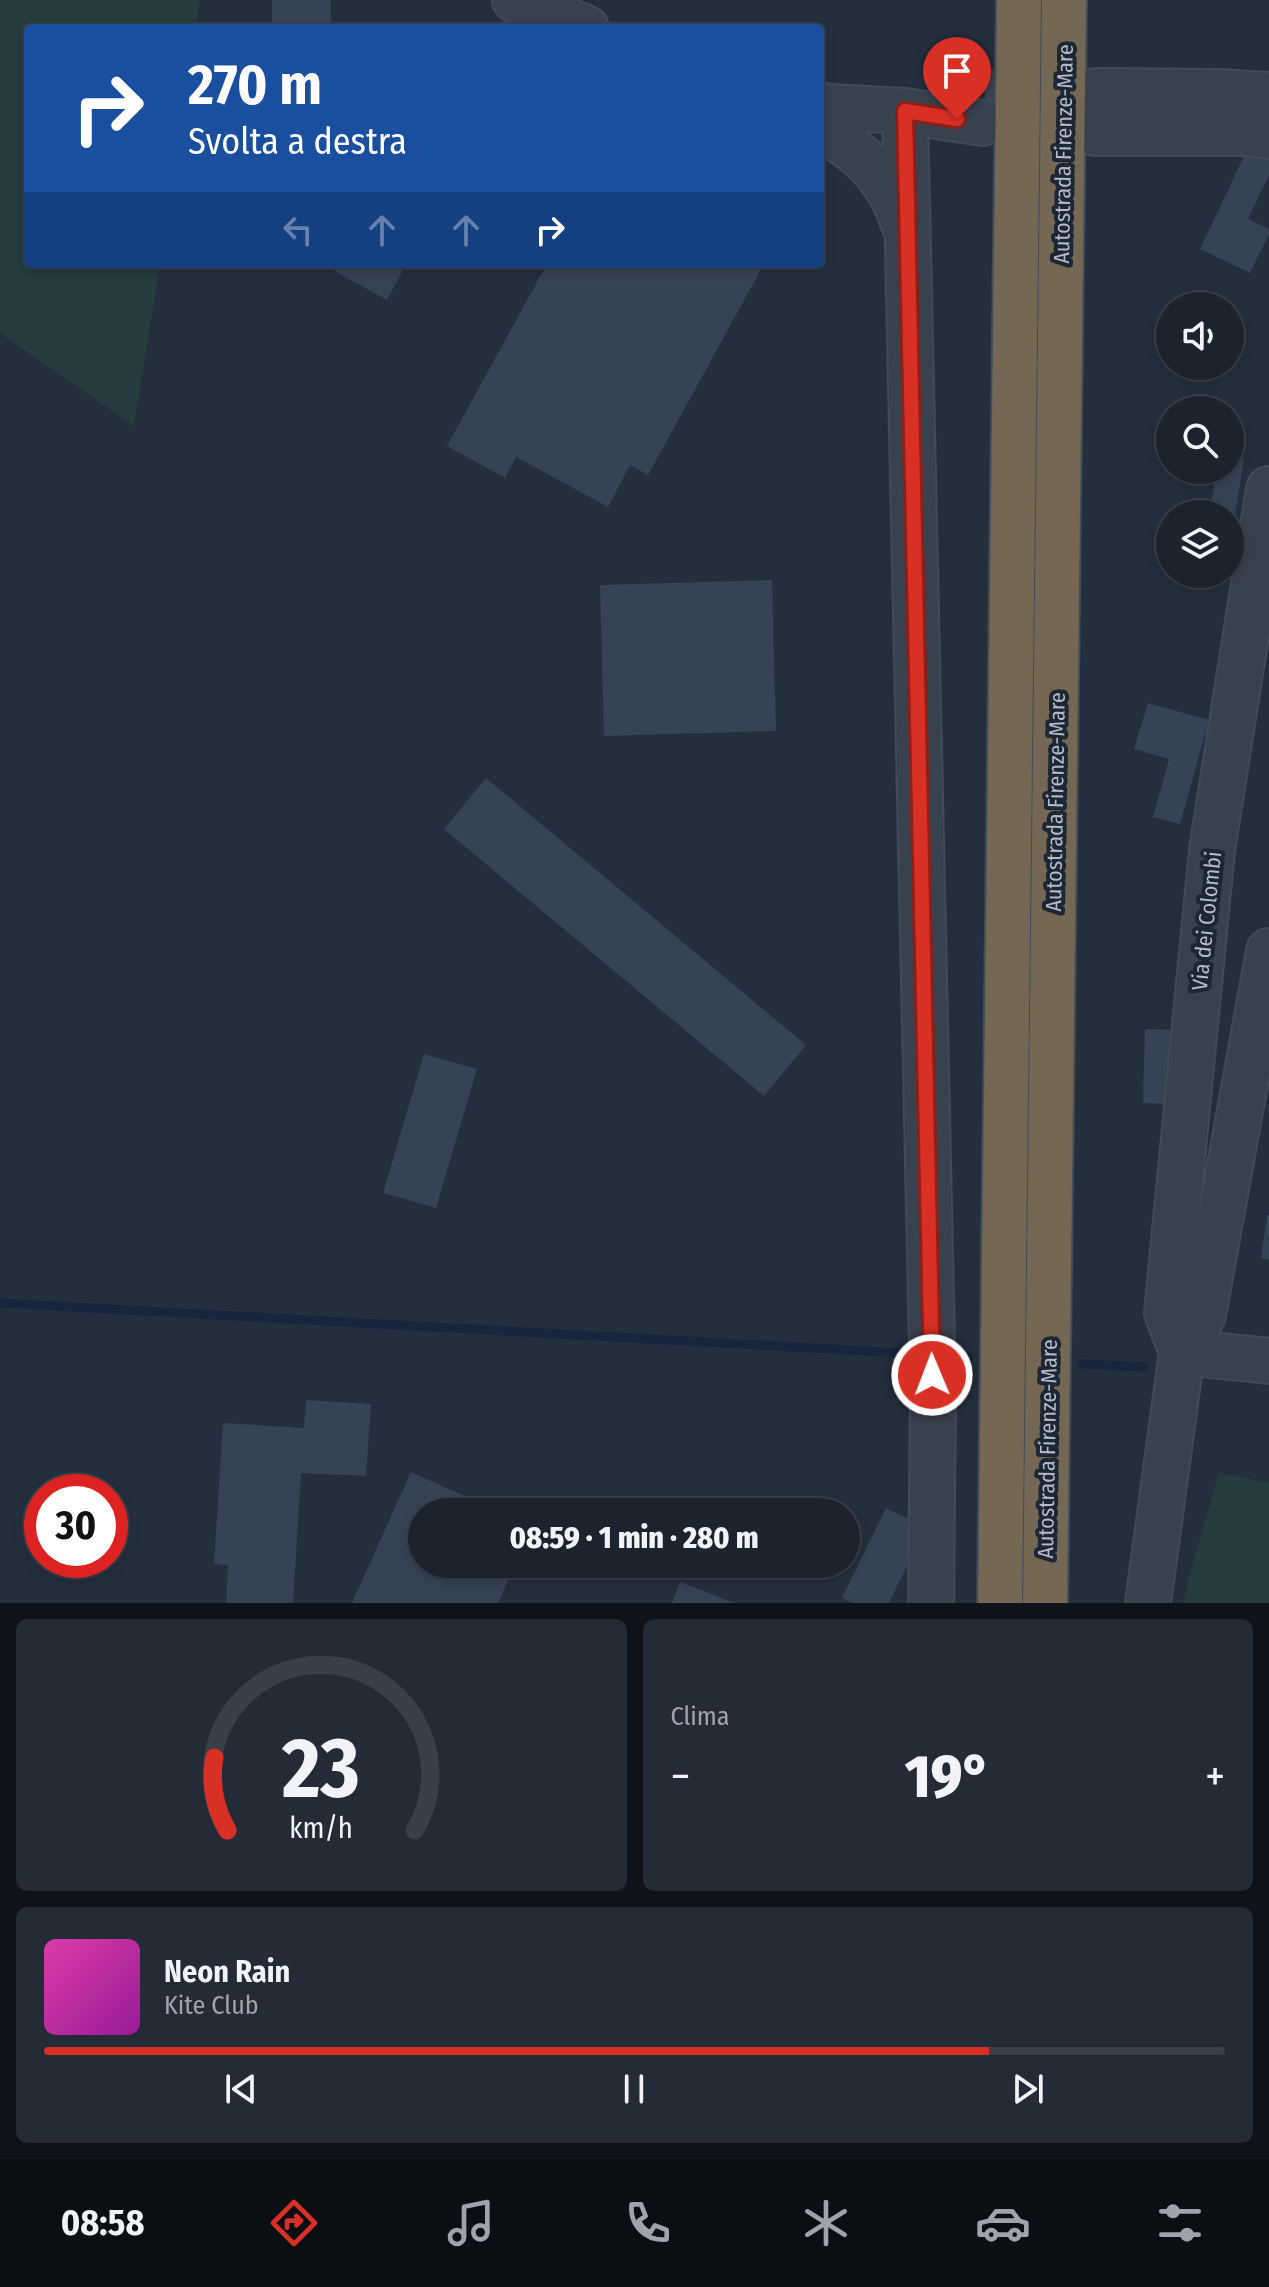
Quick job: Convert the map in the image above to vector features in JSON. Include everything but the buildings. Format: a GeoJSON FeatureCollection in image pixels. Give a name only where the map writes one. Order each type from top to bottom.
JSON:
{"type":"FeatureCollection","features":[{"type":"Feature","properties":{"kind":"highway","name":"Autostrada Firenze-Mare"},"geometry":{"type":"LineString","coordinates":[[1000,1603],[1019,0]]}},
{"type":"Feature","properties":{"kind":"highway","name":"Autostrada Firenze-Mare"},"geometry":{"type":"LineString","coordinates":[[1045,1603],[1064,0]]}},
{"type":"Feature","properties":{"kind":"street"},"geometry":{"type":"LineString","coordinates":[[515,0],[576,24]]}},
{"type":"Feature","properties":{"kind":"street"},"geometry":{"type":"LineString","coordinates":[[1269,95],[1205,91],[1095,112],[1269,136]]}},
{"type":"Feature","properties":{"kind":"street"},"geometry":{"type":"LineString","coordinates":[[824,106],[905,111],[984,107]]}},
{"type":"Feature","properties":{"kind":"street"},"geometry":{"type":"LineString","coordinates":[[905,111],[932,1360],[931,1603]]}},
{"type":"Feature","properties":{"kind":"street"},"geometry":{"type":"LineString","coordinates":[[824,133],[865,159],[891,194],[909,235]]}},
{"type":"Feature","properties":{"kind":"street","name":"Via dei Colombi"},"geometry":{"type":"LineString","coordinates":[[1182,1352],[1167,1313],[1212,850],[1269,489]]}},
{"type":"Feature","properties":{"kind":"street","name":"Via dei Colombi"},"geometry":{"type":"LineString","coordinates":[[1148,1603],[1182,1352],[1203,1315],[1269,951]]}},
{"type":"Feature","properties":{"kind":"street"},"geometry":{"type":"LineString","coordinates":[[1182,1352],[1269,1361]]}},
{"type":"Feature","properties":{"kind":"green space"},"geometry":{"type":"Polygon","coordinates":[[[0,0],[200,0],[197,24],[24,24],[24,268],[159,268],[134,426],[0,333],[0,0]]]}},
{"type":"Feature","properties":{"kind":"green space"},"geometry":{"type":"Polygon","coordinates":[[[1219,1473],[1269,1483],[1269,1603],[1184,1603],[1219,1473]]]}},
{"type":"Feature","properties":{"kind":"waterway"},"geometry":{"type":"LineString","coordinates":[[0,1303],[921,1354]]}},
{"type":"Feature","properties":{"kind":"waterway"},"geometry":{"type":"LineString","coordinates":[[944,1356],[969,1357]]}},
{"type":"Feature","properties":{"kind":"waterway"},"geometry":{"type":"LineString","coordinates":[[1082,1364],[1144,1367]]}},
{"type":"Feature","properties":{"kind":"tunnel"},"geometry":{"type":"LineString","coordinates":[[985,91],[1057,91]]}},
{"type":"Feature","properties":{"kind":"route"},"geometry":{"type":"LineString","coordinates":[[932,1375],[905,111],[957,119]]}}]}
